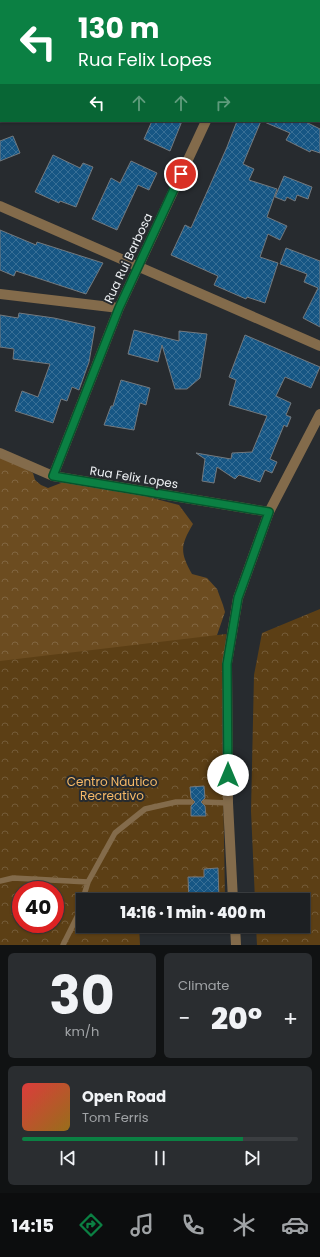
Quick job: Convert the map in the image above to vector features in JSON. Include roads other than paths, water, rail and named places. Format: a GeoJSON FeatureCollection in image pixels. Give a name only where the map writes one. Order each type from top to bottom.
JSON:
{"type":"FeatureCollection","features":[{"type":"Feature","properties":{"kind":"street","name":"Rua Rui Barbosa"},"geometry":{"type":"LineString","coordinates":[[53,476],[119,308],[206,122]]}},
{"type":"Feature","properties":{"kind":"street"},"geometry":{"type":"LineString","coordinates":[[0,206],[320,346]]}},
{"type":"Feature","properties":{"kind":"street"},"geometry":{"type":"LineString","coordinates":[[0,294],[119,308]]}},
{"type":"Feature","properties":{"kind":"street"},"geometry":{"type":"LineString","coordinates":[[233,893],[228,803],[227,664],[238,598],[269,512],[320,414]]}},
{"type":"Feature","properties":{"kind":"street","name":"Rua Felix Lopes"},"geometry":{"type":"LineString","coordinates":[[0,453],[53,476],[269,512]]}},
{"type":"Feature","properties":{"kind":"street"},"geometry":{"type":"LineString","coordinates":[[235,933],[236,945]]}},
{"type":"Feature","properties":{"kind":"lane"},"geometry":{"type":"LineString","coordinates":[[62,945],[78,915],[88,882],[115,833],[146,809],[176,802],[191,802]]}},
{"type":"Feature","properties":{"kind":"lane"},"geometry":{"type":"LineString","coordinates":[[205,802],[228,803]]}},
{"type":"Feature","properties":{"kind":"lane"},"geometry":{"type":"LineString","coordinates":[[0,881],[13,878],[88,882]]}},
{"type":"Feature","properties":{"kind":"park label","name":"Centro Náutico Recreativo"},"geometry":{"type":"Point","coordinates":[112,788]}}]}
